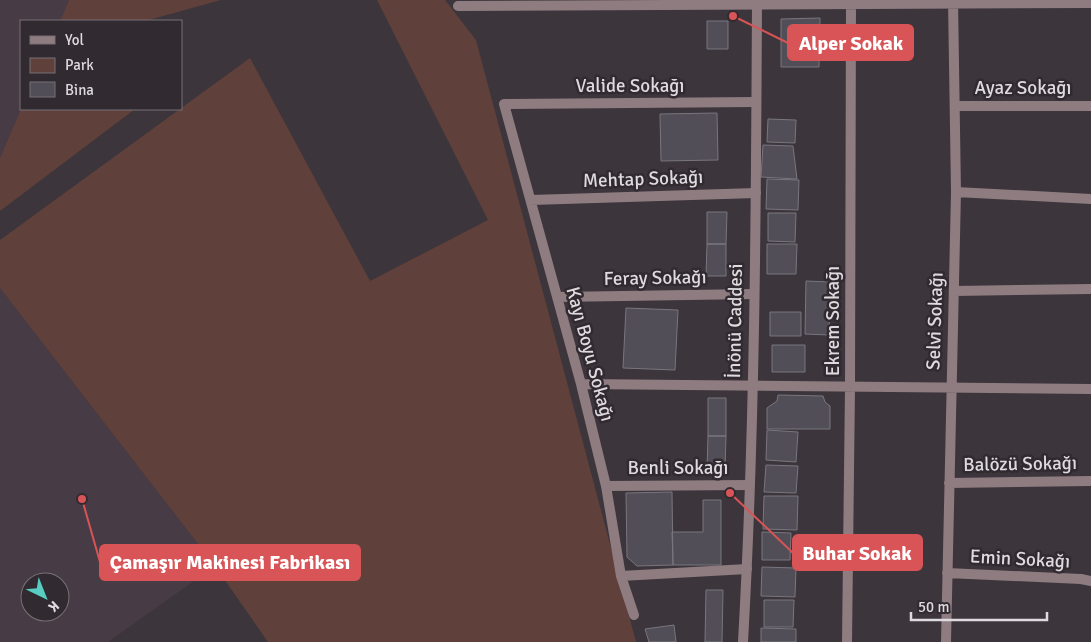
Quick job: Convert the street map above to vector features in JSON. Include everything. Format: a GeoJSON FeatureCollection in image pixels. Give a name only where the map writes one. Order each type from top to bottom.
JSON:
{"type":"FeatureCollection","features":[{"type":"Feature","properties":{"kind":"street"},"geometry":{"type":"LineString","coordinates":[[458,6],[757,2],[1091,3]]}},
{"type":"Feature","properties":{"kind":"street","name":"İnönü Caddesi"},"geometry":{"type":"LineString","coordinates":[[743,642],[747,569],[756,192],[757,2]]}},
{"type":"Feature","properties":{"kind":"street","name":"Ekrem Sokağı"},"geometry":{"type":"LineString","coordinates":[[847,642],[851,2]]}},
{"type":"Feature","properties":{"kind":"street","name":"Selvi Sokağı"},"geometry":{"type":"LineString","coordinates":[[946,642],[956,192],[954,2]]}},
{"type":"Feature","properties":{"kind":"street","name":"Valide Sokağı"},"geometry":{"type":"LineString","coordinates":[[504,104],[756,102]]}},
{"type":"Feature","properties":{"kind":"street","name":"Kayı Boyu Sokağı"},"geometry":{"type":"LineString","coordinates":[[504,104],[581,384],[606,486],[621,576],[634,615]]}},
{"type":"Feature","properties":{"kind":"street","name":"Ayaz Sokağı"},"geometry":{"type":"LineString","coordinates":[[955,106],[1091,106]]}},
{"type":"Feature","properties":{"kind":"street","name":"Mehtap Sokağı"},"geometry":{"type":"LineString","coordinates":[[531,200],[756,192]]}},
{"type":"Feature","properties":{"kind":"street"},"geometry":{"type":"LineString","coordinates":[[956,192],[1091,199]]}},
{"type":"Feature","properties":{"kind":"street"},"geometry":{"type":"LineString","coordinates":[[954,291],[1091,289]]}},
{"type":"Feature","properties":{"kind":"street","name":"Feray Sokağı"},"geometry":{"type":"LineString","coordinates":[[557,297],[753,294]]}},
{"type":"Feature","properties":{"kind":"street"},"geometry":{"type":"LineString","coordinates":[[581,384],[1091,389]]}},
{"type":"Feature","properties":{"kind":"street","name":"Balözü Sokağı"},"geometry":{"type":"LineString","coordinates":[[949,483],[1091,481]]}},
{"type":"Feature","properties":{"kind":"street","name":"Benli Sokağı"},"geometry":{"type":"LineString","coordinates":[[606,486],[749,485]]}},
{"type":"Feature","properties":{"kind":"street"},"geometry":{"type":"LineString","coordinates":[[621,576],[747,569]]}},
{"type":"Feature","properties":{"kind":"street","name":"Emin Sokağı"},"geometry":{"type":"LineString","coordinates":[[947,573],[1091,581]]}},
{"type":"Feature","properties":{"kind":"shaded area"},"geometry":{"type":"Polygon","coordinates":[[[0,0],[69,0],[60,20],[20,20],[21,110],[0,158],[0,0]]]}},
{"type":"Feature","properties":{"kind":"shaded area"},"geometry":{"type":"Polygon","coordinates":[[[0,288],[215,566],[108,642],[0,642],[0,288]]]}},
{"type":"Feature","properties":{"kind":"green space"},"geometry":{"type":"Polygon","coordinates":[[[69,0],[221,0],[149,20],[60,20],[69,0]]]}},
{"type":"Feature","properties":{"kind":"green space"},"geometry":{"type":"Polygon","coordinates":[[[377,0],[445,0],[476,40],[636,642],[268,642],[215,566],[0,288],[0,240],[179,110],[182,110],[182,108],[250,58],[370,281],[488,220],[377,0]]]}},
{"type":"Feature","properties":{"kind":"green space"},"geometry":{"type":"Polygon","coordinates":[[[21,110],[134,110],[0,211],[0,158],[21,110]]]}},
{"type":"Feature","properties":{"kind":"building"},"geometry":{"type":"Polygon","coordinates":[[[820,18],[819,67],[781,67],[781,19],[820,18]]]}},
{"type":"Feature","properties":{"kind":"building"},"geometry":{"type":"Polygon","coordinates":[[[707,21],[728,21],[728,49],[707,49],[707,21]]]}},
{"type":"Feature","properties":{"kind":"building"},"geometry":{"type":"Polygon","coordinates":[[[717,113],[718,160],[661,161],[660,114],[717,113]]]}},
{"type":"Feature","properties":{"kind":"building"},"geometry":{"type":"Polygon","coordinates":[[[768,119],[796,120],[795,143],[767,142],[768,119]]]}},
{"type":"Feature","properties":{"kind":"building"},"geometry":{"type":"Polygon","coordinates":[[[763,145],[793,146],[797,179],[761,177],[763,145]]]}},
{"type":"Feature","properties":{"kind":"building"},"geometry":{"type":"Polygon","coordinates":[[[767,179],[799,180],[798,210],[766,209],[767,179]]]}},
{"type":"Feature","properties":{"kind":"building"},"geometry":{"type":"Polygon","coordinates":[[[707,212],[727,212],[726,244],[707,244],[707,212]]]}},
{"type":"Feature","properties":{"kind":"building"},"geometry":{"type":"Polygon","coordinates":[[[768,213],[796,213],[795,242],[768,241],[768,213]]]}},
{"type":"Feature","properties":{"kind":"building"},"geometry":{"type":"Polygon","coordinates":[[[707,244],[726,244],[726,276],[706,276],[707,244]]]}},
{"type":"Feature","properties":{"kind":"building"},"geometry":{"type":"Polygon","coordinates":[[[767,244],[797,244],[796,274],[767,274],[767,244]]]}},
{"type":"Feature","properties":{"kind":"building"},"geometry":{"type":"Polygon","coordinates":[[[806,281],[830,282],[829,335],[805,334],[806,281]]]}},
{"type":"Feature","properties":{"kind":"building"},"geometry":{"type":"Polygon","coordinates":[[[626,308],[678,310],[675,370],[623,368],[626,308]]]}},
{"type":"Feature","properties":{"kind":"building"},"geometry":{"type":"Polygon","coordinates":[[[770,312],[801,312],[801,336],[770,336],[770,312]]]}},
{"type":"Feature","properties":{"kind":"building"},"geometry":{"type":"Polygon","coordinates":[[[772,345],[805,345],[805,372],[772,372],[772,345]]]}},
{"type":"Feature","properties":{"kind":"building"},"geometry":{"type":"Polygon","coordinates":[[[778,395],[823,396],[825,402],[830,406],[830,429],[767,429],[767,408],[777,401],[778,395]]]}},
{"type":"Feature","properties":{"kind":"building"},"geometry":{"type":"Polygon","coordinates":[[[708,398],[726,398],[726,436],[708,436],[708,398]]]}},
{"type":"Feature","properties":{"kind":"building"},"geometry":{"type":"Polygon","coordinates":[[[767,430],[798,432],[796,462],[766,460],[767,430]]]}},
{"type":"Feature","properties":{"kind":"building"},"geometry":{"type":"Polygon","coordinates":[[[708,436],[726,436],[725,469],[707,469],[708,436]]]}},
{"type":"Feature","properties":{"kind":"building"},"geometry":{"type":"Polygon","coordinates":[[[766,465],[798,466],[796,493],[764,492],[766,465]]]}},
{"type":"Feature","properties":{"kind":"building"},"geometry":{"type":"Polygon","coordinates":[[[672,492],[673,565],[637,566],[627,557],[626,493],[672,492]]]}},
{"type":"Feature","properties":{"kind":"building"},"geometry":{"type":"Polygon","coordinates":[[[764,496],[798,496],[797,530],[763,529],[764,496]]]}},
{"type":"Feature","properties":{"kind":"building"},"geometry":{"type":"Polygon","coordinates":[[[703,500],[721,500],[721,565],[673,565],[672,532],[703,532],[703,500]]]}},
{"type":"Feature","properties":{"kind":"building"},"geometry":{"type":"Polygon","coordinates":[[[762,532],[791,533],[790,560],[762,560],[762,532]]]}},
{"type":"Feature","properties":{"kind":"building"},"geometry":{"type":"Polygon","coordinates":[[[762,567],[796,568],[795,597],[761,596],[762,567]]]}},
{"type":"Feature","properties":{"kind":"building"},"geometry":{"type":"Polygon","coordinates":[[[706,590],[723,590],[722,642],[705,642],[706,590]]]}},
{"type":"Feature","properties":{"kind":"building"},"geometry":{"type":"Polygon","coordinates":[[[764,600],[794,600],[793,627],[764,627],[764,600]]]}},
{"type":"Feature","properties":{"kind":"building"},"geometry":{"type":"Polygon","coordinates":[[[674,625],[676,642],[649,642],[645,629],[674,625]]]}},
{"type":"Feature","properties":{"kind":"building"},"geometry":{"type":"Polygon","coordinates":[[[761,628],[796,629],[796,642],[761,642],[761,628]]]}},
{"type":"Feature","properties":{"kind":"place","name":"Alper Sokak"},"geometry":{"type":"Point","coordinates":[733,16]}},
{"type":"Feature","properties":{"kind":"place","name":"Buhar Sokak"},"geometry":{"type":"Point","coordinates":[730,493]}},
{"type":"Feature","properties":{"kind":"place","name":"Çamaşır Makinesi Fabrikası"},"geometry":{"type":"Point","coordinates":[82,499]}}]}
